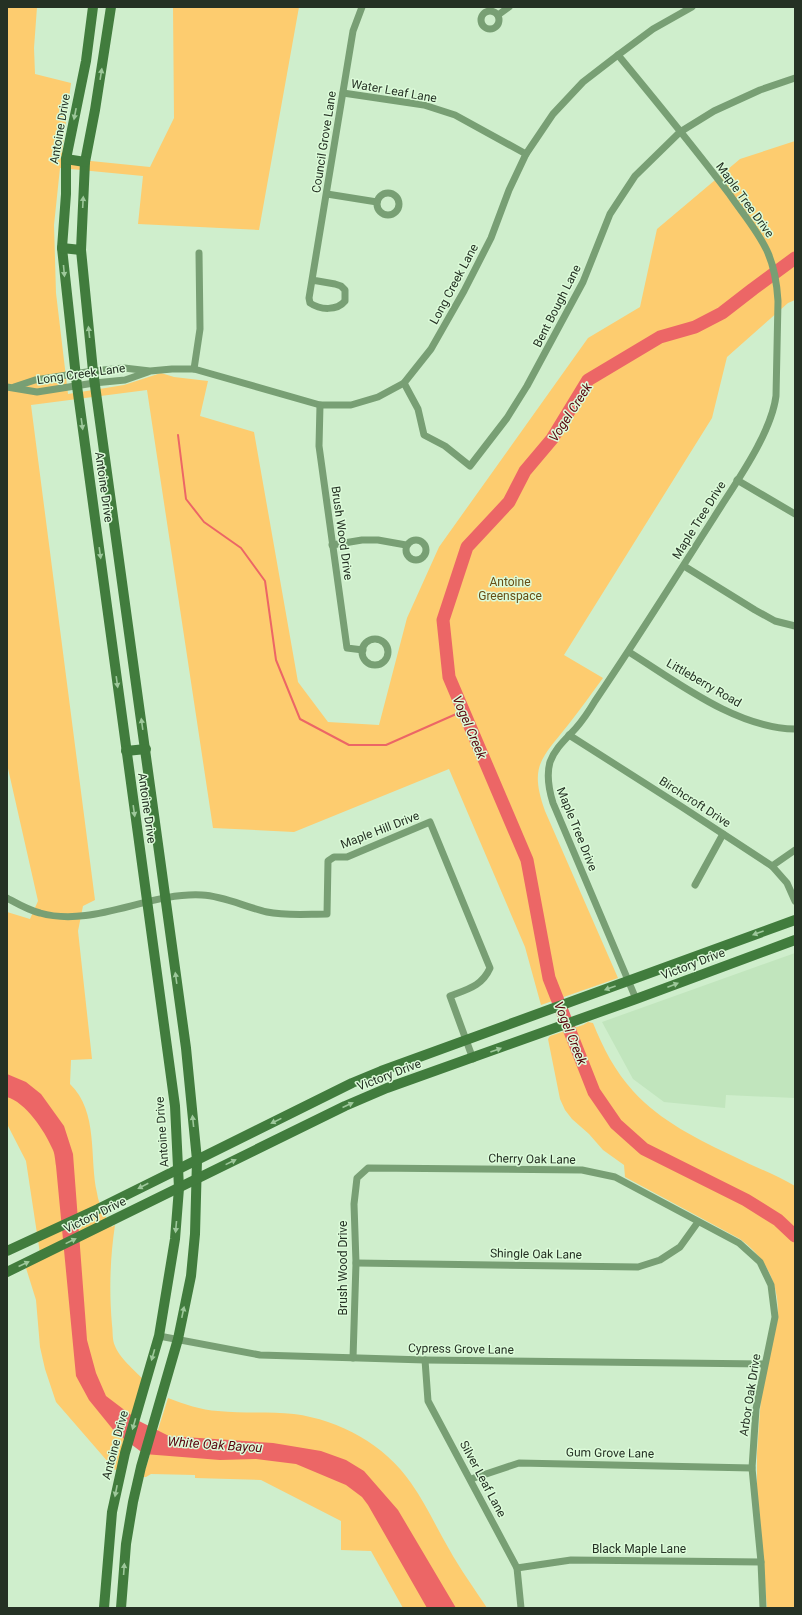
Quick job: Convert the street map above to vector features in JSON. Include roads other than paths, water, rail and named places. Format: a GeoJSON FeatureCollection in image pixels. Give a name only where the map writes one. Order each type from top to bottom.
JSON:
{"type":"FeatureCollection","features":[{"type":"Feature","properties":{"kind":"main road","name":"Antoine Drive"},"geometry":{"type":"LineString","coordinates":[[93,7],[86,61],[66,159],[66,194],[62,248],[77,386],[146,902],[175,1106],[179,1188],[175,1239],[159,1336],[125,1453],[112,1512],[104,1608]]}},
{"type":"Feature","properties":{"kind":"main road","name":"Antoine Drive"},"geometry":{"type":"LineString","coordinates":[[108,8],[95,110],[85,162],[81,250],[94,383],[146,749],[186,1048],[197,1160],[195,1234],[191,1276],[178,1339],[144,1459],[134,1502],[126,1544],[122,1608]]}},
{"type":"Feature","properties":{"kind":"main road"},"geometry":{"type":"LineString","coordinates":[[66,159],[85,162]]}},
{"type":"Feature","properties":{"kind":"main road"},"geometry":{"type":"LineString","coordinates":[[62,248],[81,250]]}},
{"type":"Feature","properties":{"kind":"main road"},"geometry":{"type":"LineString","coordinates":[[91,491],[109,489]]}},
{"type":"Feature","properties":{"kind":"main road"},"geometry":{"type":"LineString","coordinates":[[106,602],[124,600]]}},
{"type":"Feature","properties":{"kind":"main road"},"geometry":{"type":"LineString","coordinates":[[126,751],[146,749]]}},
{"type":"Feature","properties":{"kind":"main road","name":"Victory Drive"},"geometry":{"type":"LineString","coordinates":[[7,1251],[40,1237],[372,1075],[795,920]]}},
{"type":"Feature","properties":{"kind":"main road","name":"Victory Drive"},"geometry":{"type":"LineString","coordinates":[[7,1272],[345,1106],[387,1088],[556,1029],[795,940]]}},
{"type":"Feature","properties":{"kind":"main road"},"geometry":{"type":"LineString","coordinates":[[161,1008],[179,1003]]}},
{"type":"Feature","properties":{"kind":"main road"},"geometry":{"type":"LineString","coordinates":[[297,1111],[306,1125]]}},
{"type":"Feature","properties":{"kind":"street","name":"Council Grove Lane"},"geometry":{"type":"LineString","coordinates":[[312,280],[341,286],[345,290],[345,301],[337,308],[330,308],[314,306],[310,303],[309,298],[353,31],[362,7]]}},
{"type":"Feature","properties":{"kind":"street"},"geometry":{"type":"LineString","coordinates":[[498,15],[509,7]]}},
{"type":"Feature","properties":{"kind":"street","name":"Long Creek Lane"},"geometry":{"type":"LineString","coordinates":[[11,387],[35,380],[93,371],[124,368],[150,371],[194,369],[320,404],[352,405],[378,397],[404,383],[431,349],[464,291],[491,238],[509,190],[526,154],[553,114],[583,82],[618,55],[653,30],[692,7]]}},
{"type":"Feature","properties":{"kind":"street","name":"Maple Tree Drive"},"geometry":{"type":"LineString","coordinates":[[618,55],[720,181],[764,245],[776,276],[778,301],[776,396],[774,408],[758,444],[684,566],[629,652],[582,721],[558,747],[550,762],[548,779],[549,790],[553,803],[636,999]]}},
{"type":"Feature","properties":{"kind":"street","name":"Bent Bough Lane"},"geometry":{"type":"LineString","coordinates":[[404,383],[418,409],[424,435],[445,446],[470,466],[507,418],[527,386],[583,282],[610,214],[635,176],[680,132],[714,110],[760,90],[795,78]]}},
{"type":"Feature","properties":{"kind":"street","name":"Water Leaf Lane"},"geometry":{"type":"LineString","coordinates":[[343,93],[424,106],[455,115],[526,154]]}},
{"type":"Feature","properties":{"kind":"street"},"geometry":{"type":"LineString","coordinates":[[327,194],[377,202]]}},
{"type":"Feature","properties":{"kind":"street"},"geometry":{"type":"LineString","coordinates":[[194,369],[200,329],[200,253]]}},
{"type":"Feature","properties":{"kind":"street","name":"Long Creek Lane"},"geometry":{"type":"LineString","coordinates":[[11,387],[37,392],[94,383],[125,380],[150,371]]}},
{"type":"Feature","properties":{"kind":"street","name":"Brush Wood Drive"},"geometry":{"type":"LineString","coordinates":[[320,404],[319,446],[347,648],[363,650]]}},
{"type":"Feature","properties":{"kind":"street"},"geometry":{"type":"LineString","coordinates":[[737,480],[795,514]]}},
{"type":"Feature","properties":{"kind":"street"},"geometry":{"type":"LineString","coordinates":[[332,544],[362,540],[378,540],[406,545]]}},
{"type":"Feature","properties":{"kind":"street"},"geometry":{"type":"LineString","coordinates":[[684,566],[775,621],[795,626]]}},
{"type":"Feature","properties":{"kind":"street","name":"Littleberry Road"},"geometry":{"type":"LineString","coordinates":[[629,652],[728,712],[758,724],[784,729],[795,729]]}},
{"type":"Feature","properties":{"kind":"street","name":"Birchcroft Drive"},"geometry":{"type":"LineString","coordinates":[[569,735],[772,866],[787,883],[795,901]]}},
{"type":"Feature","properties":{"kind":"street","name":"Maple Hill Drive"},"geometry":{"type":"LineString","coordinates":[[165,897],[202,895],[267,912],[289,914],[327,914],[328,861],[334,857],[347,857],[430,822],[490,968],[486,977],[476,985],[450,996],[473,1059]]}},
{"type":"Feature","properties":{"kind":"street"},"geometry":{"type":"LineString","coordinates":[[695,884],[724,834]]}},
{"type":"Feature","properties":{"kind":"street"},"geometry":{"type":"LineString","coordinates":[[772,866],[795,850]]}},
{"type":"Feature","properties":{"kind":"street"},"geometry":{"type":"LineString","coordinates":[[7,898],[24,908],[42,914],[65,916],[97,914],[165,897]]}},
{"type":"Feature","properties":{"kind":"street","name":"Cherry Oak Lane"},"geometry":{"type":"LineString","coordinates":[[357,1178],[368,1168],[582,1170],[615,1177],[698,1222]]}},
{"type":"Feature","properties":{"kind":"street","name":"Brush Wood Drive"},"geometry":{"type":"LineString","coordinates":[[353,1358],[356,1263],[354,1204],[357,1178]]}},
{"type":"Feature","properties":{"kind":"street","name":"Shingle Oak Lane"},"geometry":{"type":"LineString","coordinates":[[356,1263],[638,1267],[660,1260],[680,1247],[698,1222]]}},
{"type":"Feature","properties":{"kind":"street","name":"Arbor Oak Drive"},"geometry":{"type":"LineString","coordinates":[[698,1222],[739,1243],[760,1262],[771,1285],[775,1317],[764,1364],[756,1409],[752,1468],[761,1562],[763,1608]]}},
{"type":"Feature","properties":{"kind":"street","name":"Cypress Grove Lane"},"geometry":{"type":"LineString","coordinates":[[159,1336],[260,1355],[425,1360],[764,1364]]}},
{"type":"Feature","properties":{"kind":"street","name":"Silver Leaf Lane"},"geometry":{"type":"LineString","coordinates":[[425,1360],[428,1401],[471,1479],[517,1568],[521,1608]]}},
{"type":"Feature","properties":{"kind":"street","name":"Gum Grove Lane"},"geometry":{"type":"LineString","coordinates":[[471,1479],[519,1463],[752,1468]]}},
{"type":"Feature","properties":{"kind":"street","name":"Black Maple Lane"},"geometry":{"type":"LineString","coordinates":[[517,1568],[571,1560],[761,1562]]}},
{"type":"Feature","properties":{"kind":"water","name":"White Oak Bayou"},"geometry":{"type":"Polygon","coordinates":[[[7,1074],[26,1082],[41,1094],[64,1126],[73,1154],[87,1340],[96,1373],[106,1396],[139,1421],[169,1436],[273,1443],[321,1451],[346,1460],[364,1471],[398,1510],[456,1608],[427,1608],[368,1505],[362,1497],[346,1485],[296,1464],[256,1459],[220,1460],[144,1454],[115,1432],[89,1400],[76,1376],[54,1152],[45,1134],[34,1118],[21,1105],[7,1097],[7,1074]]]}},
{"type":"Feature","properties":{"kind":"waterway","name":"Vogel Creek"},"geometry":{"type":"LineString","coordinates":[[795,258],[722,313],[695,327],[660,337],[588,380],[552,439],[525,471],[509,502],[467,547],[443,620],[449,677],[527,860],[549,978],[594,1092],[616,1124],[644,1149],[746,1200],[778,1220],[795,1236]]}},
{"type":"Feature","properties":{"kind":"waterway"},"geometry":{"type":"LineString","coordinates":[[178,435],[186,499],[204,522],[241,548],[265,581],[276,660],[300,719],[349,745],[386,745],[463,711]]}},
{"type":"Feature","properties":{"kind":"park label","name":"Antoine Greenspace"},"geometry":{"type":"Point","coordinates":[510,589]}}]}
